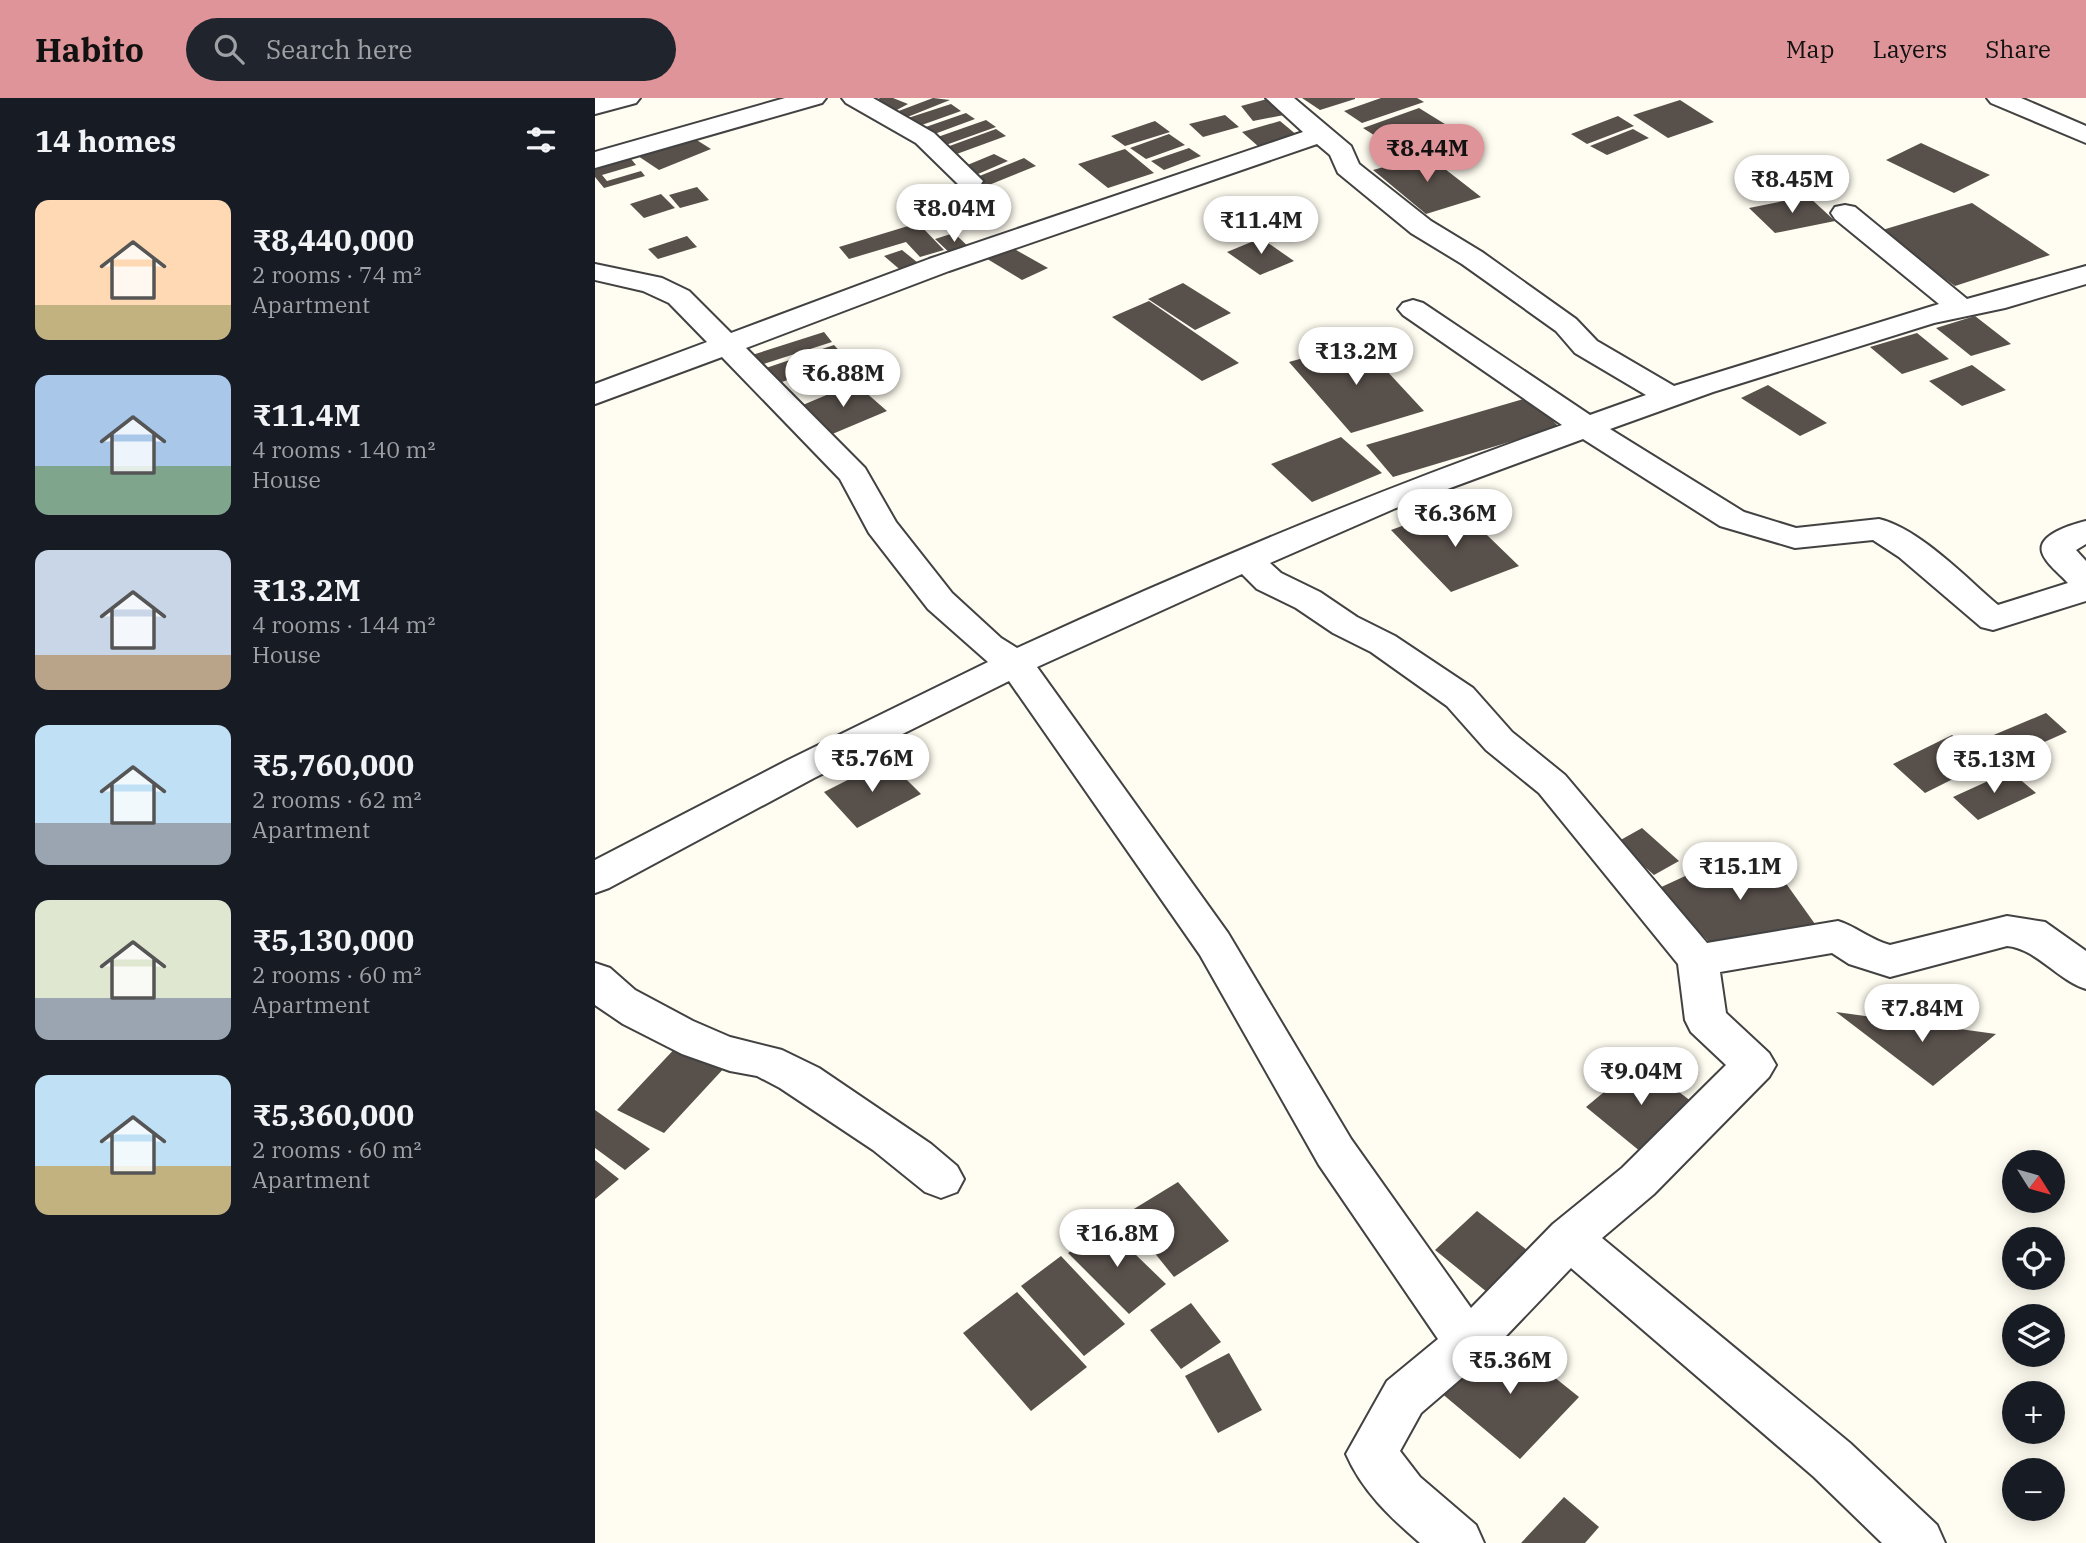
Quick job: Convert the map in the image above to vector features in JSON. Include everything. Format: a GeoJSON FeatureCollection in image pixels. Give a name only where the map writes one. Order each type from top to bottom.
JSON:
{"type":"FeatureCollection","features":[{"type":"Feature","properties":{"kind":"street"},"geometry":{"type":"LineString","coordinates":[[595,106],[627,98]]}},
{"type":"Feature","properties":{"kind":"street"},"geometry":{"type":"LineString","coordinates":[[595,160],[813,98]]}},
{"type":"Feature","properties":{"kind":"street"},"geometry":{"type":"LineString","coordinates":[[855,98],[925,138],[969,181]]}},
{"type":"Feature","properties":{"kind":"street"},"geometry":{"type":"LineString","coordinates":[[1279,98],[1342,152],[1347,167],[1421,227],[1472,258],[1566,325],[1586,346],[1671,397]]}},
{"type":"Feature","properties":{"kind":"street"},"geometry":{"type":"LineString","coordinates":[[2000,98],[2086,135]]}},
{"type":"Feature","properties":{"kind":"street"},"geometry":{"type":"LineString","coordinates":[[595,395],[952,261],[1322,134]]}},
{"type":"Feature","properties":{"kind":"street"},"geometry":{"type":"LineString","coordinates":[[1845,213],[1962,309]]}},
{"type":"Feature","properties":{"kind":"street"},"geometry":{"type":"LineString","coordinates":[[595,272],[652,284],[679,297],[855,475],[881,526],[940,601],[989,646],[1015,663],[1214,944],[1335,1152],[1468,1343]]}},
{"type":"Feature","properties":{"kind":"street"},"geometry":{"type":"LineString","coordinates":[[595,878],[836,751],[1015,663],[1198,579],[1384,501],[1671,397],[1928,315],[1995,302],[2086,275]]}},
{"type":"Feature","properties":{"kind":"street"},"geometry":{"type":"LineString","coordinates":[[1413,309],[1586,427],[1732,519],[1795,538],[1879,529],[1911,550],[1993,619],[2083,590],[2086,585],[2084,580],[2059,552],[2059,545],[2086,530]]}},
{"type":"Feature","properties":{"kind":"street"},"geometry":{"type":"LineString","coordinates":[[1247,560],[1269,581],[1308,600],[1345,625],[1383,644],[1460,697],[1499,741],[1552,784],[1586,828],[1622,866],[1699,960],[1706,1020],[1754,1065],[1638,1181],[1569,1238],[1468,1343],[1404,1398],[1371,1454],[1402,1494],[1458,1543]]}},
{"type":"Feature","properties":{"kind":"street"},"geometry":{"type":"LineString","coordinates":[[1699,960],[1838,936],[1863,953],[1890,961],[2007,931],[2031,933],[2086,974]]}},
{"type":"Feature","properties":{"kind":"street"},"geometry":{"type":"LineString","coordinates":[[595,979],[601,987],[635,1010],[689,1038],[728,1053],[772,1063],[807,1083],[905,1146],[941,1179]]}},
{"type":"Feature","properties":{"kind":"street"},"geometry":{"type":"LineString","coordinates":[[1569,1238],[1812,1443],[1919,1543]]}},
{"type":"Feature","properties":{"kind":"building"},"geometry":{"type":"Polygon","coordinates":[[[880,98],[893,98],[908,104],[893,112],[870,103],[880,98]]]}},
{"type":"Feature","properties":{"kind":"building"},"geometry":{"type":"Polygon","coordinates":[[[933,98],[950,100],[905,118],[896,112],[933,98]]]}},
{"type":"Feature","properties":{"kind":"building"},"geometry":{"type":"Polygon","coordinates":[[[1271,98],[1284,115],[1253,121],[1241,106],[1271,98]]]}},
{"type":"Feature","properties":{"kind":"building"},"geometry":{"type":"Polygon","coordinates":[[[1302,98],[1355,98],[1355,99],[1320,110],[1302,98]]]}},
{"type":"Feature","properties":{"kind":"building"},"geometry":{"type":"Polygon","coordinates":[[[1381,98],[1417,98],[1424,102],[1362,123],[1344,111],[1381,98]]]}},
{"type":"Feature","properties":{"kind":"building"},"geometry":{"type":"Polygon","coordinates":[[[1680,100],[1714,122],[1668,138],[1633,115],[1680,100]]]}},
{"type":"Feature","properties":{"kind":"building"},"geometry":{"type":"Polygon","coordinates":[[[951,104],[961,111],[919,126],[908,118],[951,104]]]}},
{"type":"Feature","properties":{"kind":"building"},"geometry":{"type":"Polygon","coordinates":[[[1419,108],[1461,134],[1403,154],[1363,128],[1419,108]]]}},
{"type":"Feature","properties":{"kind":"building"},"geometry":{"type":"Polygon","coordinates":[[[966,113],[975,119],[929,136],[920,129],[966,113]]]}},
{"type":"Feature","properties":{"kind":"building"},"geometry":{"type":"Polygon","coordinates":[[[1225,115],[1239,127],[1203,137],[1189,124],[1225,115]]]}},
{"type":"Feature","properties":{"kind":"building"},"geometry":{"type":"Polygon","coordinates":[[[1618,116],[1634,126],[1587,144],[1571,134],[1618,116]]]}},
{"type":"Feature","properties":{"kind":"building"},"geometry":{"type":"Polygon","coordinates":[[[986,120],[996,127],[943,146],[932,139],[986,120]]]}},
{"type":"Feature","properties":{"kind":"building"},"geometry":{"type":"Polygon","coordinates":[[[1155,121],[1170,132],[1125,146],[1111,136],[1155,121]]]}},
{"type":"Feature","properties":{"kind":"building"},"geometry":{"type":"Polygon","coordinates":[[[1280,121],[1298,136],[1259,147],[1242,132],[1280,121]]]}},
{"type":"Feature","properties":{"kind":"building"},"geometry":{"type":"Polygon","coordinates":[[[996,129],[1006,136],[954,155],[944,148],[996,129]]]}},
{"type":"Feature","properties":{"kind":"building"},"geometry":{"type":"Polygon","coordinates":[[[1633,129],[1649,138],[1607,155],[1590,146],[1633,129]]]}},
{"type":"Feature","properties":{"kind":"building"},"geometry":{"type":"Polygon","coordinates":[[[687,134],[711,149],[659,170],[635,154],[687,134]]]}},
{"type":"Feature","properties":{"kind":"building"},"geometry":{"type":"Polygon","coordinates":[[[1169,134],[1185,145],[1146,159],[1130,148],[1169,134]]]}},
{"type":"Feature","properties":{"kind":"building"},"geometry":{"type":"Polygon","coordinates":[[[1921,143],[1990,175],[1954,193],[1886,160],[1921,143]]]}},
{"type":"Feature","properties":{"kind":"building"},"geometry":{"type":"Polygon","coordinates":[[[1189,148],[1201,156],[1164,170],[1151,161],[1189,148]]]}},
{"type":"Feature","properties":{"kind":"building"},"geometry":{"type":"Polygon","coordinates":[[[1125,149],[1154,173],[1108,188],[1078,164],[1125,149]]]}},
{"type":"Feature","properties":{"kind":"building"},"geometry":{"type":"Polygon","coordinates":[[[627,154],[636,165],[602,175],[607,181],[641,171],[645,176],[604,188],[595,177],[595,163],[627,154]]]}},
{"type":"Feature","properties":{"kind":"building"},"geometry":{"type":"Polygon","coordinates":[[[994,154],[1008,161],[978,174],[965,166],[994,154]]]}},
{"type":"Feature","properties":{"kind":"building"},"geometry":{"type":"Polygon","coordinates":[[[1427,155],[1481,197],[1426,214],[1373,170],[1427,155]]]}},
{"type":"Feature","properties":{"kind":"building"},"geometry":{"type":"Polygon","coordinates":[[[1024,158],[1036,166],[984,187],[972,179],[1024,158]]]}},
{"type":"Feature","properties":{"kind":"building"},"geometry":{"type":"Polygon","coordinates":[[[697,187],[709,200],[680,208],[669,195],[697,187]]]}},
{"type":"Feature","properties":{"kind":"building"},"geometry":{"type":"Polygon","coordinates":[[[661,194],[675,208],[644,218],[630,204],[661,194]]]}},
{"type":"Feature","properties":{"kind":"building"},"geometry":{"type":"Polygon","coordinates":[[[1808,196],[1835,221],[1775,233],[1749,208],[1808,196]]]}},
{"type":"Feature","properties":{"kind":"building"},"geometry":{"type":"Polygon","coordinates":[[[1972,203],[2050,255],[1955,286],[1879,231],[1972,203]]]}},
{"type":"Feature","properties":{"kind":"building"},"geometry":{"type":"Polygon","coordinates":[[[1279,213],[1295,224],[1263,237],[1247,225],[1279,213]]]}},
{"type":"Feature","properties":{"kind":"building"},"geometry":{"type":"Polygon","coordinates":[[[918,223],[944,250],[920,257],[906,242],[849,259],[839,247],[918,223]]]}},
{"type":"Feature","properties":{"kind":"building"},"geometry":{"type":"Polygon","coordinates":[[[954,233],[972,250],[953,256],[935,239],[954,233]]]}},
{"type":"Feature","properties":{"kind":"building"},"geometry":{"type":"Polygon","coordinates":[[[687,236],[697,247],[658,259],[648,249],[687,236]]]}},
{"type":"Feature","properties":{"kind":"building"},"geometry":{"type":"Polygon","coordinates":[[[1261,238],[1294,261],[1260,275],[1227,252],[1261,238]]]}},
{"type":"Feature","properties":{"kind":"building"},"geometry":{"type":"Polygon","coordinates":[[[1009,246],[1048,268],[1022,280],[984,257],[1009,246]]]}},
{"type":"Feature","properties":{"kind":"building"},"geometry":{"type":"Polygon","coordinates":[[[902,250],[923,267],[904,273],[884,256],[902,250]]]}},
{"type":"Feature","properties":{"kind":"building"},"geometry":{"type":"Polygon","coordinates":[[[1183,283],[1231,313],[1195,330],[1148,299],[1183,283]]]}},
{"type":"Feature","properties":{"kind":"building"},"geometry":{"type":"Polygon","coordinates":[[[1149,301],[1239,363],[1202,381],[1112,317],[1149,301]]]}},
{"type":"Feature","properties":{"kind":"building"},"geometry":{"type":"Polygon","coordinates":[[[1975,316],[2011,344],[1971,356],[1936,328],[1975,316]]]}},
{"type":"Feature","properties":{"kind":"building"},"geometry":{"type":"Polygon","coordinates":[[[824,332],[832,342],[757,366],[749,356],[824,332]]]}},
{"type":"Feature","properties":{"kind":"building"},"geometry":{"type":"Polygon","coordinates":[[[1917,333],[1949,359],[1902,374],[1870,347],[1917,333]]]}},
{"type":"Feature","properties":{"kind":"building"},"geometry":{"type":"Polygon","coordinates":[[[1360,342],[1424,411],[1351,433],[1289,362],[1360,342]]]}},
{"type":"Feature","properties":{"kind":"building"},"geometry":{"type":"Polygon","coordinates":[[[834,345],[847,359],[779,383],[766,368],[834,345]]]}},
{"type":"Feature","properties":{"kind":"building"},"geometry":{"type":"Polygon","coordinates":[[[1972,365],[2006,390],[1962,406],[1929,381],[1972,365]]]}},
{"type":"Feature","properties":{"kind":"building"},"geometry":{"type":"Polygon","coordinates":[[[855,383],[887,411],[830,435],[798,407],[855,383]]]}},
{"type":"Feature","properties":{"kind":"building"},"geometry":{"type":"Polygon","coordinates":[[[1768,385],[1827,423],[1800,436],[1741,398],[1768,385]]]}},
{"type":"Feature","properties":{"kind":"building"},"geometry":{"type":"Polygon","coordinates":[[[1530,397],[1559,427],[1393,477],[1366,445],[1530,397]]]}},
{"type":"Feature","properties":{"kind":"building"},"geometry":{"type":"Polygon","coordinates":[[[1341,437],[1382,473],[1312,502],[1271,464],[1341,437]]]}},
{"type":"Feature","properties":{"kind":"building"},"geometry":{"type":"Polygon","coordinates":[[[1457,506],[1519,566],[1451,592],[1391,530],[1457,506]]]}},
{"type":"Feature","properties":{"kind":"building"},"geometry":{"type":"Polygon","coordinates":[[[2046,713],[2067,732],[1999,762],[1977,742],[2046,713]]]}},
{"type":"Feature","properties":{"kind":"building"},"geometry":{"type":"Polygon","coordinates":[[[1952,735],[1985,763],[1925,793],[1893,764],[1952,735]]]}},
{"type":"Feature","properties":{"kind":"building"},"geometry":{"type":"Polygon","coordinates":[[[887,760],[921,794],[857,828],[824,792],[887,760]]]}},
{"type":"Feature","properties":{"kind":"building"},"geometry":{"type":"Polygon","coordinates":[[[2010,771],[2036,793],[1978,820],[1953,797],[2010,771]]]}},
{"type":"Feature","properties":{"kind":"building"},"geometry":{"type":"Polygon","coordinates":[[[1642,828],[1679,861],[1654,875],[1617,842],[1642,828]]]}},
{"type":"Feature","properties":{"kind":"building"},"geometry":{"type":"Polygon","coordinates":[[[1757,843],[1820,931],[1720,953],[1657,889],[1757,843]]]}},
{"type":"Feature","properties":{"kind":"building"},"geometry":{"type":"Polygon","coordinates":[[[1836,1012],[1996,1034],[1933,1086],[1836,1012]]]}},
{"type":"Feature","properties":{"kind":"building"},"geometry":{"type":"Polygon","coordinates":[[[680,1043],[726,1066],[664,1133],[617,1110],[680,1043]]]}},
{"type":"Feature","properties":{"kind":"building"},"geometry":{"type":"Polygon","coordinates":[[[1640,1062],[1696,1105],[1641,1152],[1586,1107],[1640,1062]]]}},
{"type":"Feature","properties":{"kind":"building"},"geometry":{"type":"Polygon","coordinates":[[[595,1110],[650,1149],[625,1170],[595,1148],[595,1110]]]}},
{"type":"Feature","properties":{"kind":"building"},"geometry":{"type":"Polygon","coordinates":[[[595,1160],[619,1179],[595,1199],[595,1160]]]}},
{"type":"Feature","properties":{"kind":"building"},"geometry":{"type":"Polygon","coordinates":[[[1178,1182],[1229,1241],[1174,1277],[1124,1215],[1178,1182]]]}},
{"type":"Feature","properties":{"kind":"building"},"geometry":{"type":"Polygon","coordinates":[[[1477,1211],[1545,1264],[1503,1305],[1435,1250],[1477,1211]]]}},
{"type":"Feature","properties":{"kind":"building"},"geometry":{"type":"Polygon","coordinates":[[[1105,1225],[1166,1284],[1129,1314],[1068,1253],[1105,1225]]]}},
{"type":"Feature","properties":{"kind":"building"},"geometry":{"type":"Polygon","coordinates":[[[1061,1256],[1125,1324],[1084,1356],[1021,1286],[1061,1256]]]}},
{"type":"Feature","properties":{"kind":"building"},"geometry":{"type":"Polygon","coordinates":[[[1017,1292],[1087,1367],[1031,1411],[963,1333],[1017,1292]]]}},
{"type":"Feature","properties":{"kind":"building"},"geometry":{"type":"Polygon","coordinates":[[[1191,1303],[1221,1342],[1181,1369],[1150,1330],[1191,1303]]]}},
{"type":"Feature","properties":{"kind":"building"},"geometry":{"type":"Polygon","coordinates":[[[1499,1333],[1579,1397],[1520,1459],[1440,1392],[1499,1333]]]}},
{"type":"Feature","properties":{"kind":"building"},"geometry":{"type":"Polygon","coordinates":[[[1229,1353],[1262,1410],[1218,1433],[1185,1376],[1229,1353]]]}},
{"type":"Feature","properties":{"kind":"building"},"geometry":{"type":"Polygon","coordinates":[[[1564,1497],[1599,1527],[1585,1543],[1521,1543],[1564,1497]]]}}]}
